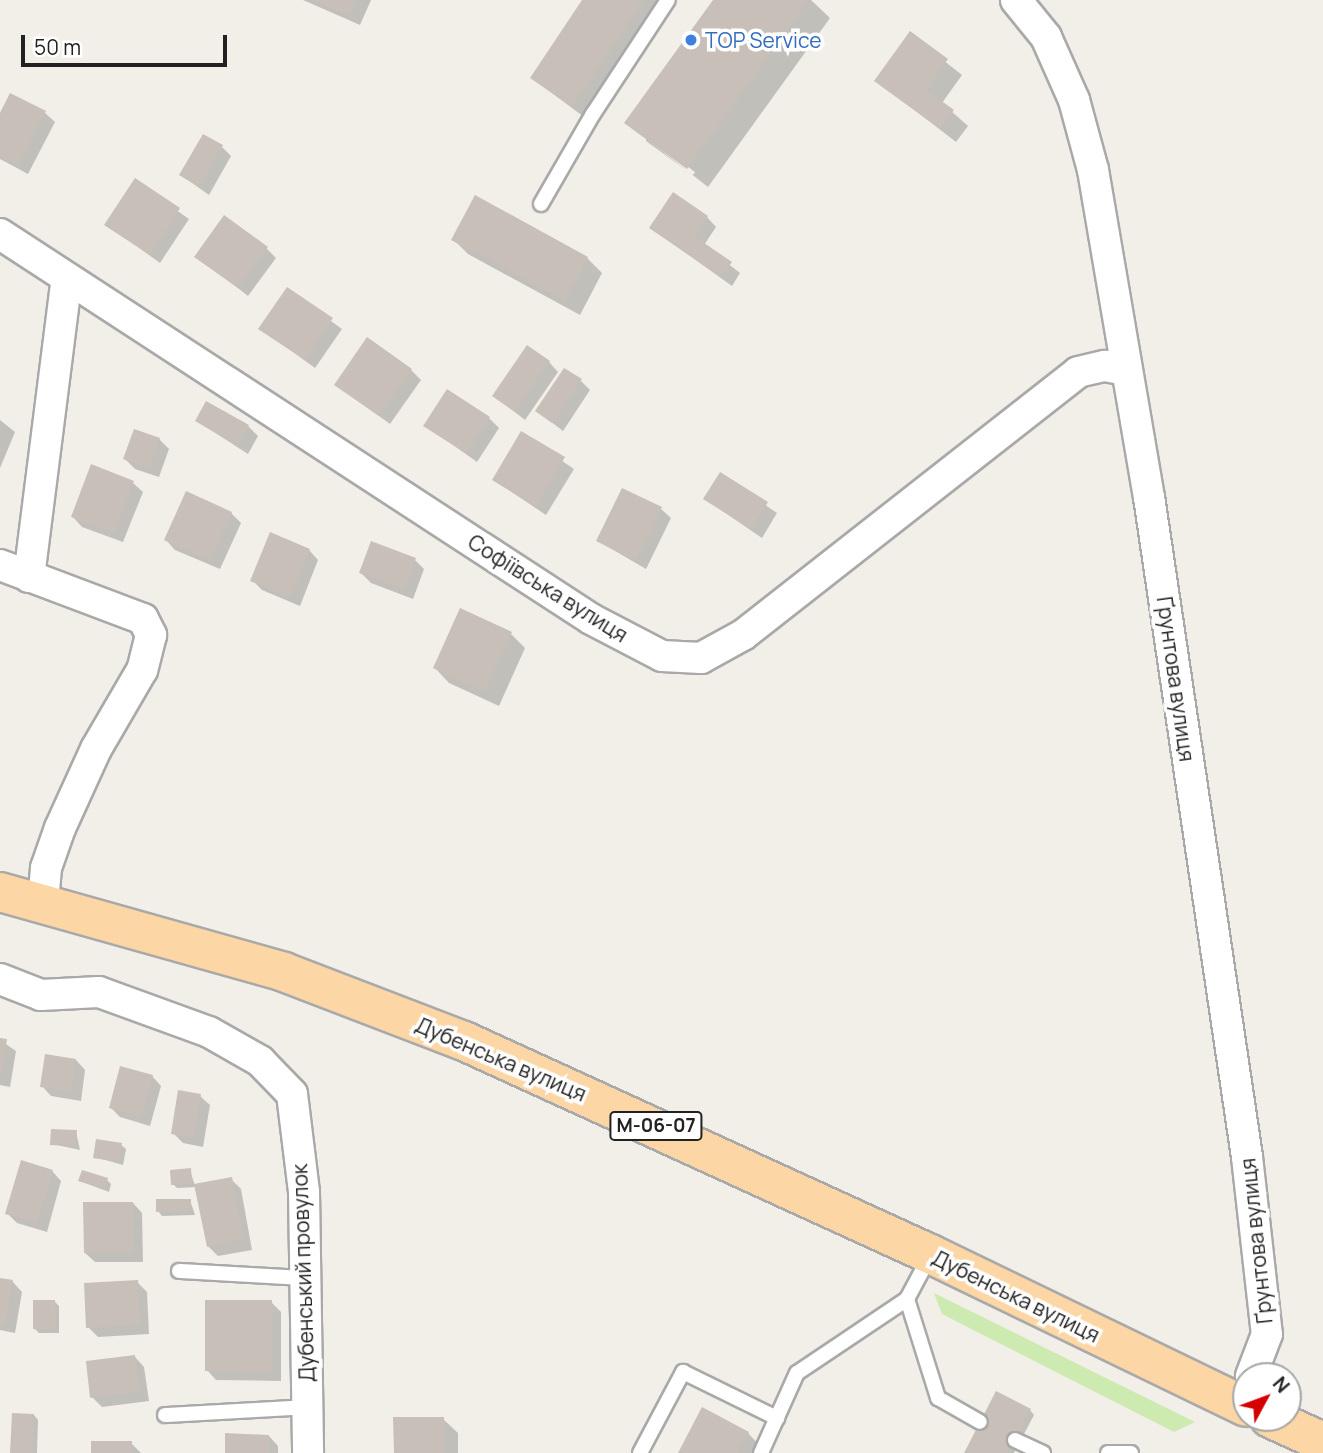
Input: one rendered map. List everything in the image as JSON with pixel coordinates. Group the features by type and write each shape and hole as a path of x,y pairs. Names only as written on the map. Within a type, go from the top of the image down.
{"main road":[{"name":"Дубенська вулиця","path":"0,892 284,972 464,1041 1232,1390"},
{"name":"Дубенська вулиця","path":"1302,1429 1323,1442"}],"street":[{"name":"Ґрунтова вулиця","path":"1016,0 1046,37 1074,100 1093,170 1149,497 1247,1157 1267,1334 1260,1362"},
{"name":"Софіївська вулиця","path":"0,234 591,620 662,656 701,658 743,635 1078,372 1105,366 1126,370"},
{"path":"29,577 67,278"},
{"path":"0,565 143,619 151,635 142,670 96,749 64,816 46,868 43,903"},
{"name":"Дубенський провулок","path":"0,979 41,995 99,992 209,1032 260,1060 292,1094 304,1192 308,1453"}],"lane":[{"path":"541,204 593,114 668,0"},
{"path":"761,1453 797,1373 907,1300 930,1254"},
{"path":"178,1271 305,1278"},
{"path":"907,1300 938,1398 980,1422"},
{"path":"640,1453 683,1372 777,1418"},
{"path":"165,1415 307,1407"},
{"path":"1015,1440 1042,1453"},
{"path":"1108,1453 1121,1450 1131,1453"}],"green space":[{"path":"934,1293 1195,1422 1174,1432 942,1314"}],"building":[{"path":"312,0 357,0 350,17"},
{"path":"582,0 644,0 572,107 530,78"},
{"path":"713,0 809,0 687,169 624,123"},
{"path":"910,31 948,59 926,90 954,110 940,129 874,81"},
{"path":"10,93 46,111 18,166 0,156 0,113"},
{"path":"203,134 223,145 199,187 179,175"},
{"path":"135,178 180,208 150,255 104,225"},
{"path":"673,192 708,216 694,236 732,262 721,277 649,228"},
{"path":"475,195 588,257 565,301 451,240"},
{"path":"224,215 268,247 238,288 194,257"},
{"path":"287,287 333,318 305,360 258,329"},
{"path":"367,337 412,369 379,416 334,385"},
{"path":"527,345 550,361 515,412 492,396"},
{"path":"564,368 582,379 552,423 535,411"},
{"path":"447,389 490,417 467,454 423,426"},
{"path":"206,401 249,425 238,446 195,421"},
{"path":"134,429 160,438 150,469 123,459"},
{"path":"521,431 565,457 536,507 492,480"},
{"path":"91,464 134,481 114,534 71,517"},
{"path":"720,472 768,502 751,529 703,499"},
{"path":"622,488 662,507 636,561 596,541"},
{"path":"186,491 232,512 210,561 164,540"},
{"path":"270,532 310,549 290,597 250,581"},
{"path":"371,541 416,558 404,590 359,573"},
{"path":"460,608 512,632 484,692 433,668"},
{"path":"0,1038 7,1039 2,1075 0,1075"},
{"path":"45,1054 76,1059 72,1092 40,1087"},
{"path":"120,1066 153,1075 141,1117 109,1108"},
{"path":"178,1090 201,1094 194,1138 171,1134"},
{"path":"51,1129 77,1130 76,1146 50,1145"},
{"path":"96,1139 122,1143 119,1162 93,1158"},
{"path":"21,1160 53,1170 37,1223 5,1214"},
{"path":"191,1168 192,1183 171,1185 170,1170"},
{"path":"82,1170 108,1178 105,1189 78,1181"},
{"path":"232,1177 244,1240 207,1247 194,1184"},
{"path":"156,1199 191,1199 191,1211 156,1212"},
{"path":"83,1202 133,1202 134,1253 84,1253"},
{"path":"0,1278 13,1280 5,1324 0,1323"},
{"path":"138,1280 140,1325 86,1328 84,1283"},
{"path":"33,1300 55,1300 56,1329 33,1329"},
{"path":"205,1300 272,1300 272,1372 205,1371"},
{"path":"135,1355 140,1392 90,1398 86,1361"},
{"path":"996,1391 1031,1409 1008,1453 964,1453"},
{"path":"702,1407 749,1432 737,1453 678,1453"},
{"path":"12,1413 34,1414 33,1453 10,1453"},
{"path":"393,1417 444,1417 444,1453 394,1453"},
{"path":"225,1433 269,1435 269,1453 225,1453"},
{"path":"91,1441 132,1441 132,1453 91,1453"}],"place":[{"name":"TOP Service","path":"691,40"}]}
